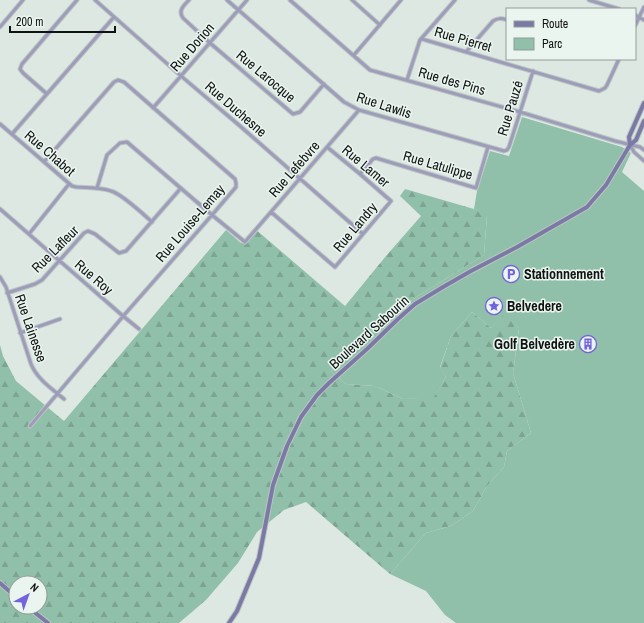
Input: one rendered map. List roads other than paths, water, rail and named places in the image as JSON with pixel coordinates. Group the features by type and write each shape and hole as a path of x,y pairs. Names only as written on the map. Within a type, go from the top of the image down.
{"street":[{"path":"0,27 23,0"},
{"path":"47,94 22,73 20,69 22,64 77,0"},
{"name":"Rue Duchesne","path":"95,0 363,234"},
{"path":"189,0 182,8 181,15 210,43"},
{"name":"Rue Lawlis","path":"227,0 344,102 359,110 488,147 504,151 507,150"},
{"name":"Rue Dorion","path":"153,108 247,0"},
{"name":"Rue des Pins","path":"290,0 370,70 640,147 644,150"},
{"path":"352,0 380,25"},
{"path":"354,56 401,0"},
{"path":"407,80 420,40 455,0"},
{"path":"589,0 616,8"},
{"path":"636,24 644,7"},
{"path":"636,16 644,20"},
{"path":"12,134 114,17"},
{"path":"466,52 493,21 501,18 506,20"},
{"name":"Rue Pierret","path":"422,39 599,91 608,85 619,60"},
{"name":"Rue Larocque","path":"210,43 293,114 300,112 324,84"},
{"name":"Rue Pauzé","path":"507,150 532,71"},
{"name":"Rue Louise-Lemay","path":"30,426 123,316 236,187 235,180 124,82 118,80 114,82 44,162"},
{"name":"Boulevard Sabourin","path":"630,145 629,137 644,104"},
{"name":"Rue Lefebvre","path":"212,215 245,242 359,110"},
{"name":"Boulevard Sabourin","path":"229,623 237,611 259,558 273,485 287,446 301,417 317,395 416,304 448,283 517,247 587,207 606,185 630,145 636,140 644,121"},
{"name":"Rue Chabot","path":"0,124 69,184 76,187 97,188 115,192 122,196 152,222"},
{"path":"97,188 107,155 120,143 127,142 212,215"},
{"path":"630,145 634,152 644,161"},
{"name":"Rue Lamer","path":"327,147 391,201"},
{"name":"Rue Latulippe","path":"360,174 372,160 376,158 476,188 488,147"},
{"path":"29,234 69,184"},
{"name":"Rue Lafleur","path":"7,293 39,282 43,279 84,233 88,231 95,234 119,253 126,251 180,188"},
{"name":"Rue Landry","path":"271,212 335,267 391,201"},
{"name":"Rue Roy","path":"0,209 139,329"},
{"name":"Rue Lainesse","path":"0,277 5,285 33,370 42,381 64,399"},
{"path":"20,333 60,319"},
{"path":"0,583 8,590"},
{"path":"38,615 48,623"}],"place":[{"name":"Stationnement","path":"511,274"},
{"name":"Belvedere","path":"494,306"},
{"name":"Golf Belvedère","path":"588,344"}]}
